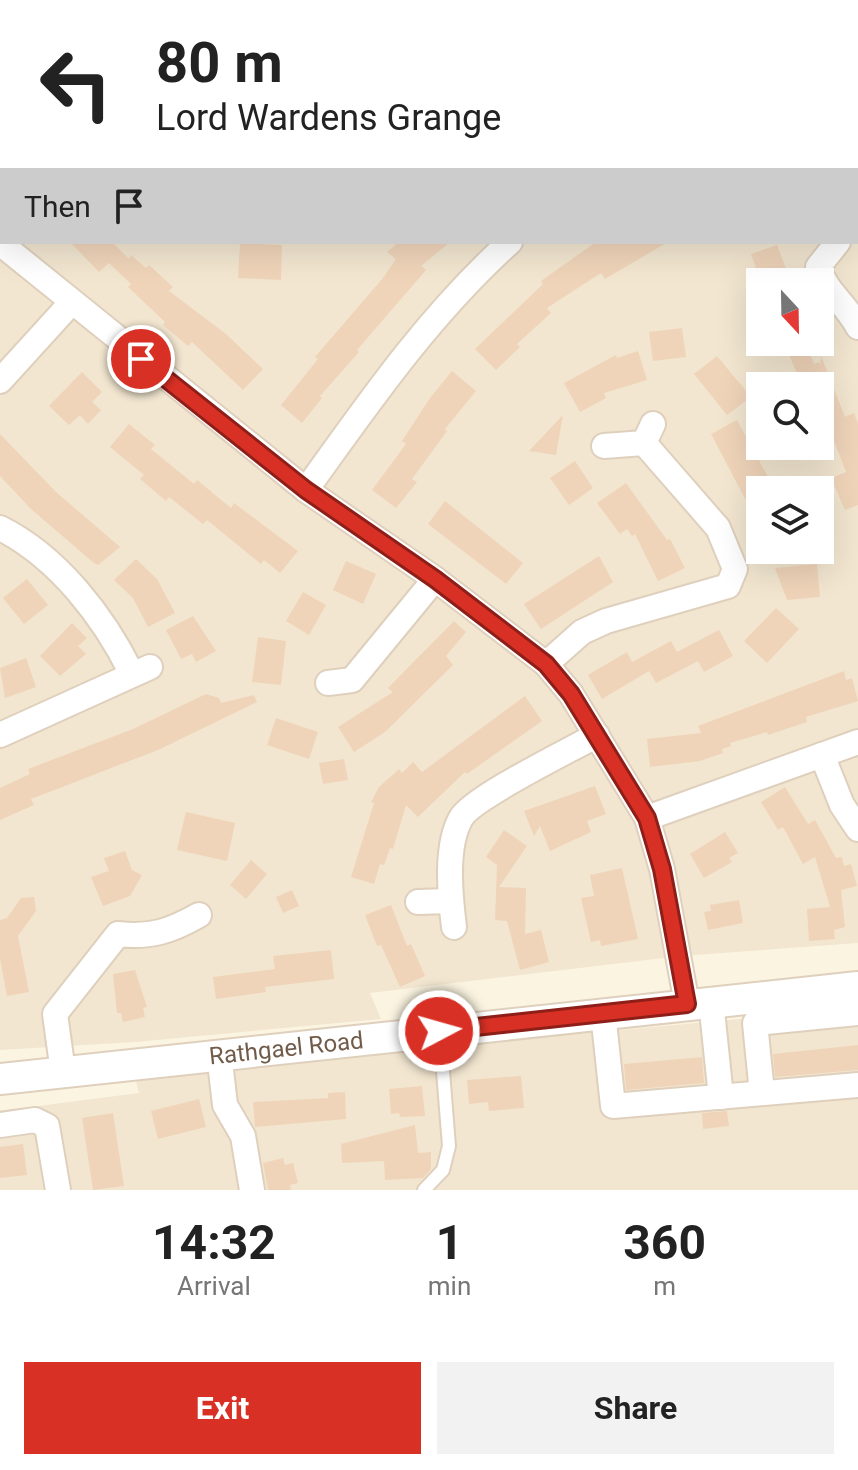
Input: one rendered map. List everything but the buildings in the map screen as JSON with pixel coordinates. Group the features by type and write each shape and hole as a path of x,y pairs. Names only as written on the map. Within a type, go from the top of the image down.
{"street":[{"path":"1,244 306,490 435,579 546,664 571,694 647,818 699,1003 721,1097"},
{"path":"306,490 390,374 465,283 508,244"},
{"path":"836,244 818,267 825,287 849,311 858,327"},
{"path":"0,381 71,303"},
{"path":"546,664 582,632 606,621 728,586 735,569 718,528 648,434 604,446"},
{"path":"0,528 71,583 141,670 0,735"},
{"path":"328,683 352,680 435,579"},
{"path":"454,927 450,901 455,834 463,815 515,779 597,735"},
{"path":"647,818 858,742"},
{"path":"822,755 842,805 858,829"},
{"path":"418,902 450,901"},
{"path":"63,1072 55,1014 118,934 141,937 171,932 199,915"},
{"name":"Rathgael Road","path":"0,1079 219,1053 858,987"},
{"path":"603,1013 613,1106 858,1085"},
{"path":"762,1093 755,1023 858,1013"},
{"path":"219,1053 225,1105 243,1136 252,1190"},
{"path":"0,1125 35,1120 47,1126 58,1190"}],"lane":[{"path":"424,1190 443,1170 449,1146 439,1031"}],"shaded area":[{"path":"0,244 858,244 858,943 681,956 370,993 381,1019 135,1042 0,1050"},
{"path":"858,1008 858,1190 0,1190 0,1111 139,1093 136,1081 417,1049"}],"route":[{"path":"141,359 306,490 435,579 546,664 571,694 647,818 662,869 687,1004 439,1031"}]}
